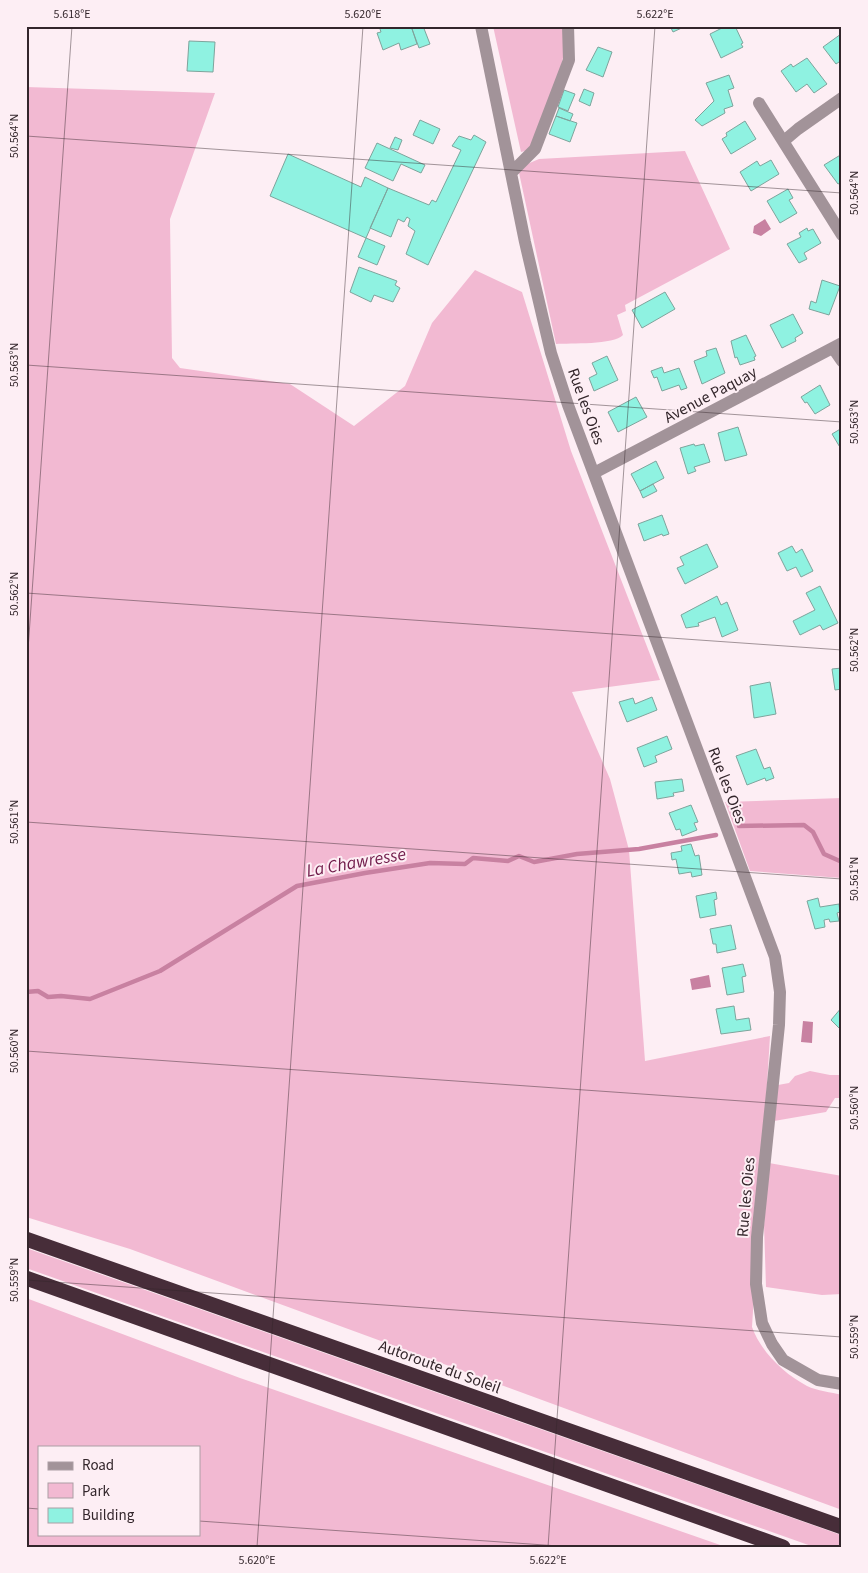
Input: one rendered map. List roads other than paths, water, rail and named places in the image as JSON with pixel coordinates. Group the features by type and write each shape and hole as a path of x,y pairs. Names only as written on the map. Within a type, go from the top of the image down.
{"highway":[{"name":"Autoroute du Soleil","path":"26,1239 842,1528"},
{"path":"26,1278 783,1547"}],"street":[{"name":"Rue les Oies","path":"481,26 551,351 594,473 775,957 780,992 779,1025 757,1237 756,1284 762,1323 772,1344 783,1360 818,1380 842,1384"},
{"path":"512,172 535,149 569,60 568,26"},
{"path":"784,140 798,128 842,98"},
{"path":"760,103 842,235"},
{"path":"837,346 842,361"},
{"name":"Avenue Paquay","path":"594,473 837,346"}],"waterway":[{"path":"739,826 804,825 813,832 824,854 842,862"},
{"name":"La Chawresse","path":"26,992 38,991 48,997 61,996 90,999 160,971 297,886 430,863 465,864 473,858 508,861 519,856 534,862 577,854 639,849 716,835"}]}
